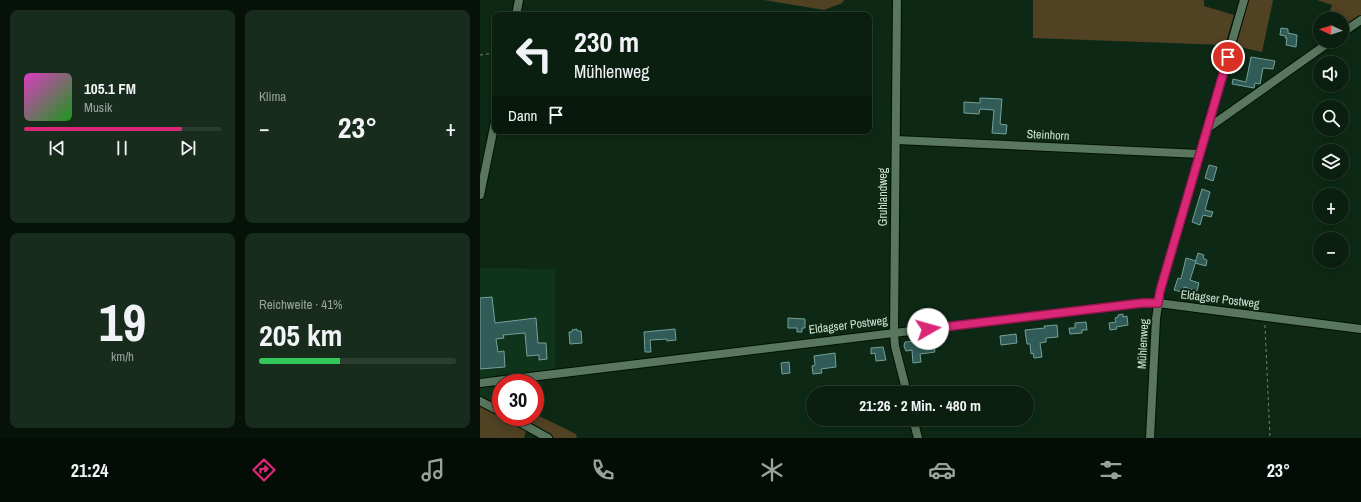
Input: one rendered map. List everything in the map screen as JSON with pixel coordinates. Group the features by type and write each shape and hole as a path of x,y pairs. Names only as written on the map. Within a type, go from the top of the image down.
{"street":[{"path":"517,12 519,0"},
{"name":"Gruhlandweg","path":"897,0 894,332 895,346 905,386"},
{"name":"Mühlenweg","path":"1150,438 1156,319 1160,291 1244,0"},
{"path":"1349,28 1361,20"},
{"path":"1208,128 1321,48"},
{"path":"480,195 493,134"},
{"name":"Steinhorn","path":"896,140 1200,154"},
{"name":"Eldagser Postweg","path":"480,383 1142,303 1158,303 1361,329"},
{"path":"480,400 492,407"},
{"path":"526,426 548,438"},
{"path":"915,426 918,438"}],"path":[{"path":"480,55 492,53"},
{"path":"1264,316 1270,438"}],"shaded area":[{"path":"764,0 844,0 842,3 824,10"},
{"path":"1033,0 1204,0 1204,6 1234,15 1225,45 1033,38"},
{"path":"1248,0 1273,0 1262,52 1235,46"},
{"path":"1317,0 1361,0 1361,17 1349,25 1349,12 1330,12 1332,5"},
{"path":"480,268 555,269 555,370 547,371 544,377 544,374 492,374 492,404 480,397"},
{"path":"480,405 492,412 492,426 517,426 526,431 524,438 480,438"},
{"path":"544,418 576,434 577,438 554,438 531,426 544,426"}],"building":[{"path":"1281,28 1288,29 1288,33 1297,35 1296,47 1286,45 1286,36 1280,35"},
{"path":"1251,57 1275,61 1273,69 1263,68 1260,84 1255,83 1254,88 1232,84 1233,79 1246,82"},
{"path":"980,98 1002,99 1000,124 1007,125 1006,134 992,133 994,110 980,109 979,114 964,113 964,102 980,103"},
{"path":"1209,165 1217,167 1213,181 1205,178"},
{"path":"1202,189 1210,192 1205,210 1213,212 1211,217 1203,215 1200,225 1192,222"},
{"path":"1198,253 1204,255 1203,258 1207,260 1206,266 1195,263"},
{"path":"1186,258 1196,261 1190,280 1199,283 1197,291 1184,287 1182,292 1174,290 1178,278 1181,279"},
{"path":"492,297 495,323 536,318 538,343 546,343 547,359 539,360 539,355 527,356 525,333 503,335 504,338 496,339 498,352 504,351 505,367 480,369 480,298"},
{"path":"1123,314 1123,317 1127,316 1128,325 1116,327 1117,329 1110,330 1109,323 1116,322 1115,318 1118,317 1118,315"},
{"path":"788,318 805,319 805,328 802,328 802,332 797,332 797,328 788,328"},
{"path":"1086,322 1087,330 1082,330 1082,333 1070,334 1069,328 1075,328 1075,323"},
{"path":"1057,325 1058,337 1046,338 1046,342 1040,343 1042,357 1034,358 1033,353 1031,354 1030,344 1027,344 1025,330"},
{"path":"577,329 577,331 581,331 582,343 570,344 569,332"},
{"path":"675,329 676,340 650,340 651,352 645,352 644,332"},
{"path":"1016,334 1017,343 1001,345 1000,336"},
{"path":"918,341 919,348 934,346 935,352 920,354 921,362 913,363 912,350 906,351 904,346 905,342"},
{"path":"883,347 886,360 876,361 875,353 871,354 871,348"},
{"path":"835,353 836,367 821,369 822,373 813,374 812,366 815,365 814,356"},
{"path":"789,362 790,373 782,374 781,363"}],"route":[{"path":"928,329 1142,303 1158,303 1160,291 1228,57"}]}
